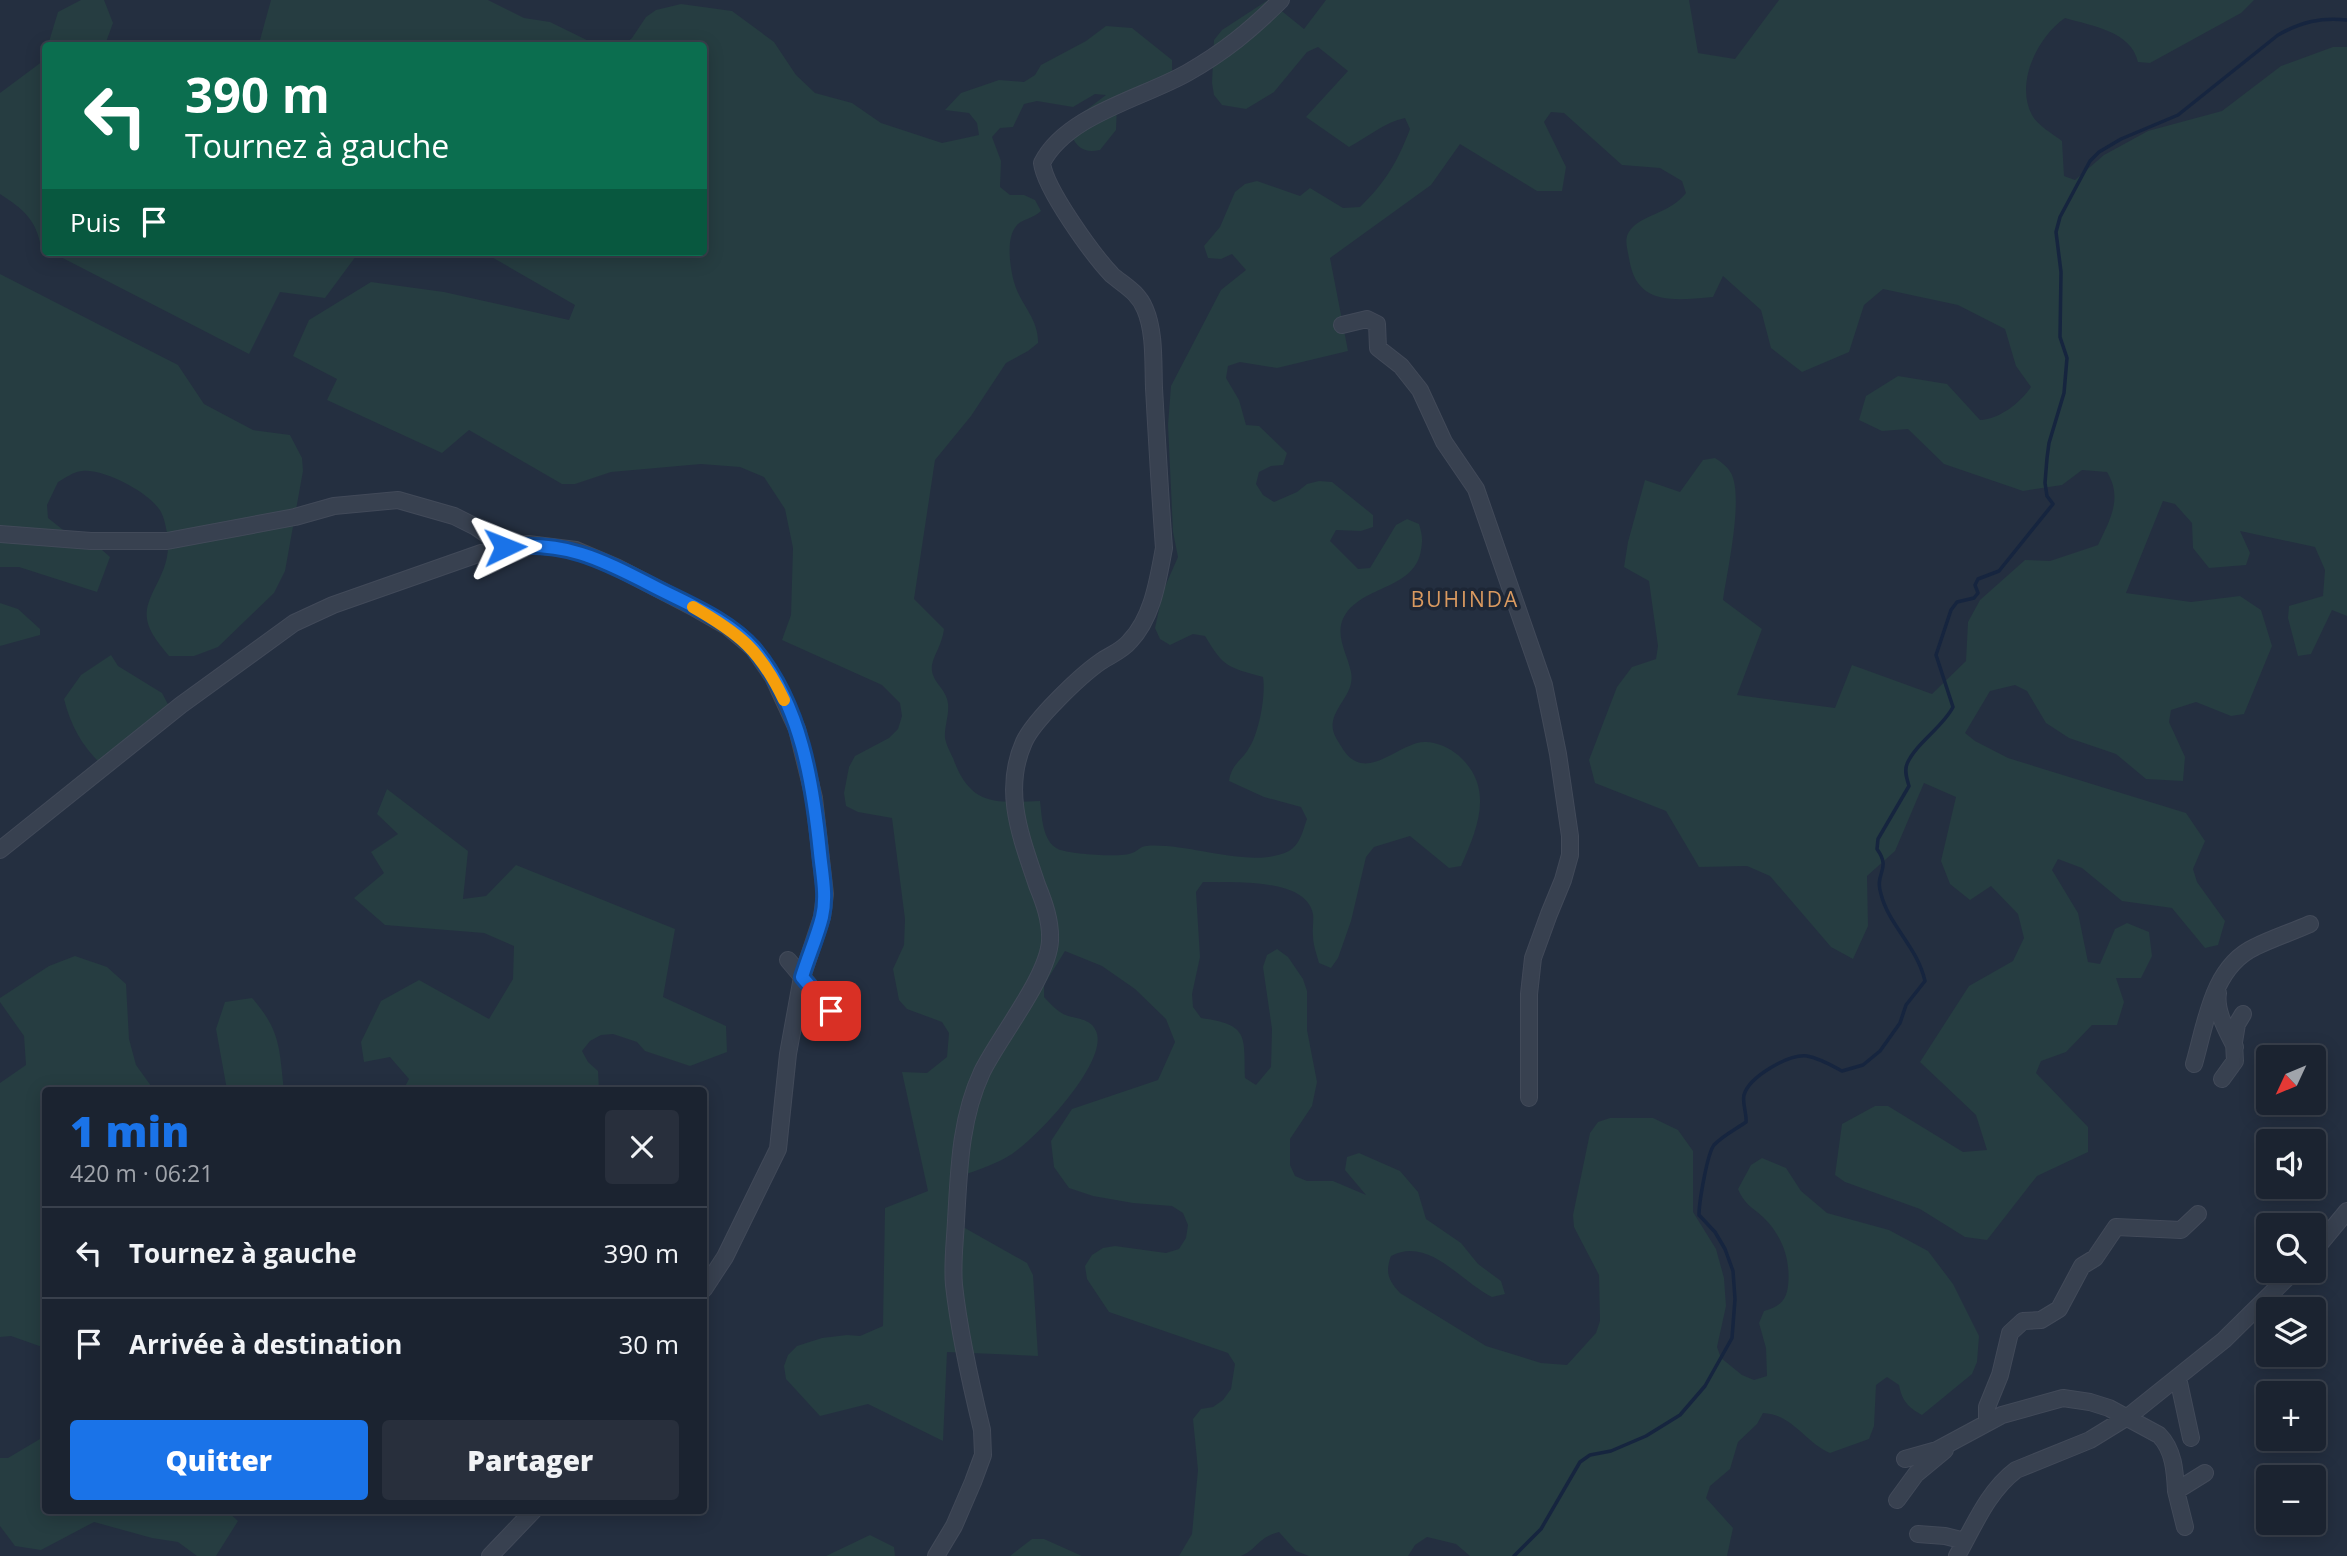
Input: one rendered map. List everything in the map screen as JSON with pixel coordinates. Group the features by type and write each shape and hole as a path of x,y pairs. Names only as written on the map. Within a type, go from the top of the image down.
{"street":[{"path":"936,1556 954,1526 983,1455 982,1430 954,1284 957,1177 965,1118 982,1072 1043,967 1050,942 1047,912 1022,842 1014,808 1014,773 1024,740 1035,724 1083,677 1134,637 1146,618 1164,548 1147,312 1135,293 1111,274 1056,198 1043,175 1042,163 1055,144 1092,117 1205,62 1235,43 1281,0"},
{"path":"1342,325 1367,319 1377,324 1378,348 1401,366 1420,390 1444,442 1475,489 1544,685 1564,795 1570,855 1533,958 1529,994 1529,1098"},
{"path":"0,534 91,541 167,541 295,517 334,506 398,500 454,516 505,547"},
{"path":"0,850 209,684 294,623 333,606 505,547 528,544 566,549 616,567 728,627 752,648 773,677 797,729 814,798 825,894 822,916 802,977 788,1054 778,1150 724,1257 707,1284"},
{"path":"2194,1064 2220,980 2236,960 2253,948 2310,924"},
{"path":"788,960 831,1011"},
{"path":"2220,980 2217,1000 2222,1021 2235,1047"},
{"path":"2222,1079 2235,1061 2237,1024 2243,1014"},
{"path":"2326,1236 2347,1211"},
{"path":"1987,1423 1987,1407 2000,1375 2010,1333 2024,1321 2041,1320 2059,1309 2082,1266 2095,1258 2116,1227 2181,1230 2198,1214"},
{"path":"1917,1534 1945,1536 1961,1549 1988,1501 2005,1479 2016,1470 2105,1433 2224,1340 2282,1283"},
{"path":"2178,1378 2191,1438"},
{"path":"1905,1459 1937,1450 2002,1415 2063,1398 2090,1402 2129,1416 2166,1441 2174,1465 2176,1491 2185,1527"},
{"path":"1897,1500 1916,1474 1955,1441"},
{"path":"2176,1491 2206,1473"},
{"path":"490,1556 530,1514"}],"green space":[{"path":"81,0 104,0 113,23 106,42 49,42 58,12"},
{"path":"271,0 488,0 524,18 550,22 591,42 260,42"},
{"path":"1268,0 1304,29 1326,0 1689,0 1698,53 1735,59 1779,0 2254,0 2241,13 2150,63 2138,62 2127,43 2109,31 2065,18 2055,26 2032,62 2026,89 2027,103 2038,122 2062,141 2064,176 2075,180 2104,155 2148,131 2222,111 2281,66 2333,47 2347,47 2347,616 2332,610 2311,654 2298,656 2288,618 2289,606 2323,596 2325,570 2315,547 2240,531 2250,553 2246,565 2209,568 2193,548 2192,523 2175,504 2163,501 2126,593 2191,602 2240,596 2261,610 2272,646 2244,714 2231,716 2196,702 2171,710 2169,722 2185,757 2183,781 2146,779 2116,754 2069,738 2046,723 2027,691 2015,685 1990,691 1965,733 2008,758 2186,813 2205,841 2193,869 2197,882 2225,921 2218,945 2205,948 2172,908 2122,901 2082,868 2058,859 2052,870 2078,913 2088,962 2100,964 2115,929 2127,923 2149,932 2152,956 2141,978 2116,978 2124,1002 2117,1025 2092,1025 2066,1052 2041,1061 2036,1073 2088,1127 2088,1152 2037,1176 1987,1240 1965,1237 1920,1209 1845,1182 1835,1175 1842,1124 1875,1106 1888,1106 1963,1152 1987,1150 1976,1115 1920,1062 1969,986 2013,961 2024,938 2018,914 1991,886 1970,900 1950,884 1941,861 1956,797 1924,783 1895,851 1867,876 1868,926 1853,959 1831,947 1770,876 1747,866 1699,867 1666,811 1595,783 1589,760 1617,687 1632,667 1656,659 1658,646 1649,581 1624,567 1645,480 1680,492 1703,460 1715,458 1731,473 1735,484 1735,516 1723,600 1762,629 1737,695 1835,708 1852,665 1932,694 1966,661 1968,622 1980,600 2025,560 2050,561 2098,545 2113,509 2114,491 2107,472 2082,470 2062,485 2023,491 1944,464 1908,429 1882,431 1859,420 1866,396 1898,376 1947,384 1980,420 1995,417 2009,409 2031,387 2016,366 2005,329 1958,305 1883,289 1864,305 1849,352 1802,372 1771,348 1761,310 1723,276 1713,297 1659,297 1640,285 1633,274 1627,235 1637,223 1680,200 1686,193 1682,181 1660,168 1622,165 1564,113 1551,112 1544,122 1566,167 1562,191 1537,191 1460,144 1431,185 1330,258 1348,351 1277,368 1240,362 1228,366 1226,378 1239,400 1246,425 1259,426 1287,453 1283,465 1271,466 1259,472 1256,484 1263,495 1274,502 1297,492 1307,484 1332,482 1373,515 1373,527 1361,531 1336,530 1330,541 1358,569 1370,568 1396,525 1407,519 1419,524 1421,550 1410,572 1356,603 1343,620 1342,642 1352,679 1333,721 1337,740 1350,758 1360,763 1381,760 1414,744 1428,742 1442,746 1458,755 1469,767 1480,794 1477,823 1461,866 1449,868 1410,836 1374,847 1366,857 1351,921 1338,958 1331,968 1319,963 1313,939 1313,914 1307,902 1297,894 1266,884 1231,882 1203,882 1196,892 1200,957 1192,994 1193,1007 1201,1018 1228,1024 1241,1034 1245,1078 1256,1085 1271,1067 1272,1029 1263,967 1267,955 1277,949 1288,957 1303,979 1307,991 1307,1030 1317,1082 1312,1106 1290,1139 1290,1165 1295,1176 1307,1181 1333,1181 1366,1195 1345,1170 1347,1157 1359,1153 1400,1171 1418,1192 1426,1219 1461,1243 1478,1264 1501,1281 1505,1294 1492,1297 1431,1256 1405,1251 1391,1256 1388,1267 1390,1280 1400,1293 1486,1346 1541,1363 1567,1365 1596,1333 1600,1321 1599,1275 1574,1227 1573,1215 1590,1133 1598,1122 1610,1118 1653,1118 1678,1130 1693,1151 1693,1212 1716,1249 1724,1278 1726,1306 1717,1347 1721,1358 1742,1375 1754,1380 1767,1376 1766,1348 1759,1323 1764,1311 1783,1300 1789,1276 1780,1240 1770,1224 1746,1202 1738,1189 1751,1165 1762,1158 1786,1168 1801,1191 1827,1213 1889,1230 1928,1251 1953,1284 1979,1336 1977,1362 1972,1374 1922,1415 1906,1403 1899,1385 1887,1377 1876,1385 1874,1426 1869,1439 1830,1453 1782,1418 1763,1413 1757,1424 1738,1442 1730,1469 1710,1486 1706,1498 1733,1528 1727,1556 1470,1556 1456,1544 1427,1537 1415,1545 1408,1556 1309,1556 1296,1551 1279,1532 1266,1537 1241,1556 1179,1556 1192,1534 1198,1470 1193,1419 1201,1409 1213,1407 1223,1400 1231,1389 1235,1364 1228,1353 1109,1312 1087,1279 1085,1266 1092,1255 1103,1248 1115,1246 1166,1253 1179,1249 1186,1238 1188,1225 1183,1213 1172,1206 1133,1203 1093,1196 1069,1188 1054,1167 1051,1141 1072,1109 1158,1080 1175,1042 1166,1019 1135,989 1102,966 1065,951 1044,985 1044,997 1060,1012 1093,1026 1097,1044 1092,1061 1066,1100 1019,1149 995,1163 957,1178 956,1223 1027,1263 1033,1275 1038,1356 947,1352 943,1441 868,1404 820,1416 786,1379 784,1366 788,1355 797,1346 822,1338 860,1336 883,1326 885,1208 928,1191 902,1072 927,1073 947,1057 949,1033 942,1022 907,1009 899,1000 893,969 904,945 905,919 892,818 858,812 846,806 844,793 849,767 855,756 889,738 898,729 902,716 900,703 882,685 782,640 791,615 793,548 785,509 764,477 740,467 701,464 611,472 575,484 562,484 469,430 442,453 327,400 337,379 293,356 309,320 371,282 444,292 569,320 575,305 490,256 707,256 707,42 627,42 646,17 656,10 681,4 732,11 774,42 796,75 815,93 852,103 881,123 942,143 979,135 977,123 969,113 945,110 961,93 999,80 1024,82 1035,75 1041,65 1086,41 1106,26 1132,28 1172,60 1172,73 1117,105 1116,130 1100,150 1082,149 1071,135 1077,117 1106,95 1095,94 1073,107 1037,101 1024,104 1013,127 1000,128 992,137 1001,161 1000,187 1010,195 1024,195 1035,200 1041,211 1018,224 1010,244 1014,282 1036,326 1038,343 1006,363 971,416 935,460 914,599 944,629 932,670 947,699 945,738 960,774 967,785 986,798 1010,802 1040,801 1046,834 1058,849 1083,854 1118,855 1132,853 1146,846 1163,846 1257,858 1289,851 1298,841 1307,819 1301,807 1264,797 1229,781 1232,770 1249,748 1259,724 1263,703 1263,677 1228,665 1205,636 1193,634 1170,645 1160,639 1155,628 1163,591 1178,557 1173,532 1168,425 1171,386 1221,290 1246,270 1232,254 1221,259 1208,258 1204,246 1220,227 1235,192 1245,184 1257,181 1300,196 1310,188 1343,208 1360,207 1390,171 1410,129 1405,118 1398,120 1349,147 1306,117 1348,71 1318,47 1307,52 1274,92 1246,109 1222,105 1214,95 1212,83 1214,40 1222,30"},
{"path":"42,62 42,248 32,222 0,194 0,93"},
{"path":"59,256 356,256 325,298 280,292 249,354"},
{"path":"0,274 178,365 204,404 253,430 290,435 302,458 303,471 285,571 274,593 218,647 194,656 169,656 153,635 148,623 147,609 162,573 168,544 161,512 137,490 102,473 82,471 58,482 47,505 48,518 67,533 92,541 110,557 97,592 19,567 0,567"},
{"path":"0,603 18,609 40,629 40,635 0,646"},
{"path":"111,655 118,666 162,693 172,712 105,768 90,753 79,736 64,699 81,675"},
{"path":"387,789 468,851 463,899 486,896 516,865 675,929 663,997 726,1026 727,1052 690,1066 645,1051 637,1042 613,1034 601,1035 590,1041 582,1051 588,1062 598,1071 599,1087 405,1087 409,1079 390,1057 364,1062 361,1042 381,1001 419,980 489,1019 513,979 514,946 484,933 385,925 354,898 384,873 371,852 398,834 377,814"},
{"path":"75,956 107,967 126,984 129,1039 136,1065 152,1087 42,1087 42,1347 11,1336 0,1337 0,1083 26,1065 24,1036 0,1002 0,998 49,966"},
{"path":"252,998 269,1020 277,1041 284,1087 226,1087 216,1029 225,1002"},
{"path":"42,1438 42,1514 230,1514 238,1521 216,1556 197,1556 178,1542 152,1538 94,1522 41,1550 15,1546 0,1526 0,1458 8,1458"},
{"path":"870,1535 894,1547 895,1556 826,1556"},
{"path":"1032,1539 1044,1539 1082,1556 1010,1556"}],"waterway":[{"path":"1514,1556 1541,1529 1580,1462 1590,1455 1611,1451 1646,1436 1680,1415 1705,1386 1732,1338 1735,1299 1733,1271 1725,1249 1715,1232 1699,1215 1699,1209 1711,1150 1725,1136 1746,1122 1744,1095 1747,1088 1770,1068 1799,1056 1816,1058 1842,1071 1863,1065 1880,1051 1900,1023 1906,1005 1925,981 1916,957 1890,916 1881,894 1879,887 1883,862 1877,849 1878,839 1909,786 1907,764 1922,742 1943,722 1953,707 1936,655 1951,610 1957,602 1974,598 1978,593 1975,585 1978,579 1999,571 2053,504 2047,496 2045,483 2047,458 2064,393 2067,358 2060,337 2061,272 2056,232 2060,217 2090,161 2099,152 2121,139 2178,115 2278,35 2311,22 2347,20"}],"slow traffic":[{"path":"693,607 728,627 752,648 773,677 784,700"}],"district":[{"name":"BUHINDA","path":"1465,599"}],"route":[{"path":"505,547 528,544 576,550 616,567 728,627 752,648 773,677 797,729 814,798 825,894 822,916 802,977 831,1011"}]}
